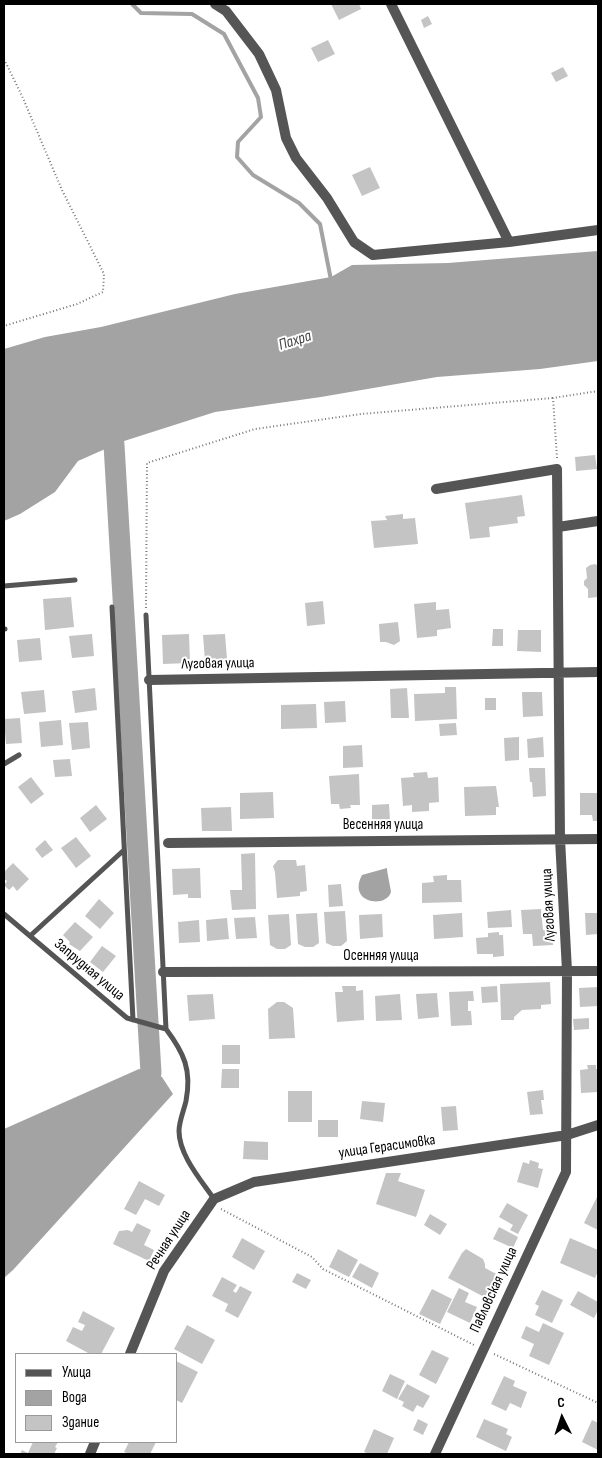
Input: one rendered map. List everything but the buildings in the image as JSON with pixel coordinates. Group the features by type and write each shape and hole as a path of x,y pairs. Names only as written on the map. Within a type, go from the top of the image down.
{"street":[{"path":"215,4 226,11 259,54 276,90 286,138 296,158 327,198 354,242 373,256 509,242 598,230"},
{"path":"391,4 509,242"},
{"path":"436,488 557,469"},
{"name":"Луговая улица","path":"557,469 560,839 567,971 567,1135"},
{"path":"558,527 598,521"},
{"name":"Луговая улица","path":"149,680 598,672"},
{"name":"Весенняя улица","path":"168,843 598,839"},
{"name":"Осенняя улица","path":"163,972 598,970"},
{"name":"улица Герасимовка","path":"213,1202 254,1182 567,1135 598,1125"},
{"name":"Павловская улица","path":"435,1454 566,1172 567,1135"},
{"name":"Речная улица","path":"130,1353 164,1271 213,1202"}],"lane":[{"path":"4,586 75,580"},
{"path":"112,607 133,1020"},
{"path":"146,615 166,1029 178,1044 185,1058 188,1089 179,1132 186,1159 213,1202"},
{"path":"4,764 19,755"},
{"path":"30,936 124,850"},
{"name":"Запрудная улица","path":"4,914 127,1018 166,1029"}],"path":[{"path":"4,59 62,190 104,274 105,284 103,292 77,304 4,326"},
{"path":"146,615 147,463 255,429 362,414 553,398 598,391"},
{"path":"553,398 557,469"},
{"path":"213,1202 312,1257 323,1269 598,1403"}],"water":[{"name":"Пахра","path":"598,251 598,361 540,369 437,377 321,397 215,412 121,442 78,461 55,492 20,514 4,521 4,349 45,337 101,327 235,294 331,277 352,265 448,263"},
{"path":"387,868 391,892 388,897 376,901 363,897 359,884 362,875"},
{"path":"139,1069 162,1077 173,1094 4,1278 4,1129"}],"waterway":[{"path":"132,4 141,13 192,14 224,34 258,98 261,117 238,142 237,157 253,175 299,203 320,224 331,280"},
{"path":"111,417 151,1073"}]}
